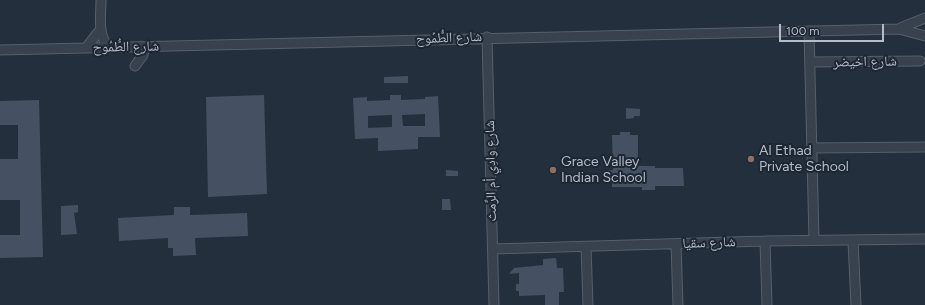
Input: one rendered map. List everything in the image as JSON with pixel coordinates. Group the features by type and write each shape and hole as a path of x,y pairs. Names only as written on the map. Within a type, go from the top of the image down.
{"street":[{"path":"101,0 100,30 103,39 109,48"},
{"name":"شارع الطُّمُوح","path":"899,29 925,18"},
{"path":"925,21 925,32"},
{"name":"شارع الطُّمُوح","path":"0,50 488,37 899,29 925,36"},
{"path":"86,48 100,30"},
{"path":"809,31 814,240"},
{"name":"شارع وادِي أم الرِّمث","path":"488,37 494,305"},
{"path":"136,66 143,55 145,46"},
{"name":"شارع اخيضر","path":"810,62 920,61"},
{"path":"812,148 925,147"},
{"name":"شارع سقيا","path":"493,249 765,241 925,239"},
{"path":"765,241 767,305"},
{"path":"853,241 856,305"},
{"path":"676,244 678,305"},
{"path":"586,247 588,305"}],"building":[{"path":"408,76 408,83 384,83 384,77"},
{"path":"264,95 267,194 208,197 206,97"},
{"path":"390,95 401,95 401,100 425,99 425,97 438,96 440,137 418,137 418,149 378,151 378,138 355,139 353,98 367,97 367,101 390,100","holes":["425,114 425,126 403,126 402,115","392,115 392,127 368,128 368,116"]},
{"path":"39,100 43,257 0,258 0,235 20,235 20,200 0,200 0,159 18,159 18,125 0,125 0,101"},
{"path":"626,108 640,109 640,116 634,116 634,118 626,119"},
{"path":"620,132 630,132 630,135 638,135 638,166 655,166 655,168 683,168 684,186 655,186 655,190 642,190 642,187 612,187 612,180 609,180 609,170 613,170 612,135 620,135"},
{"path":"446,170 458,171 458,176 446,176"},
{"path":"442,199 450,199 451,210 442,210"},
{"path":"78,205 78,212 74,213 77,234 61,235 61,206"},
{"path":"174,207 190,207 190,215 247,213 248,236 195,238 196,255 173,256 173,248 168,248 168,238 119,241 118,218 174,215"},
{"path":"556,258 557,268 563,268 564,292 559,292 559,305 545,305 545,295 519,296 519,291 516,291 516,284 519,284 519,273 509,274 514,268 543,265 543,259"}],"place":[{"name":"Al Ethad Private School","path":"751,159"},
{"name":"Grace Valley Indian School","path":"553,170"}]}
